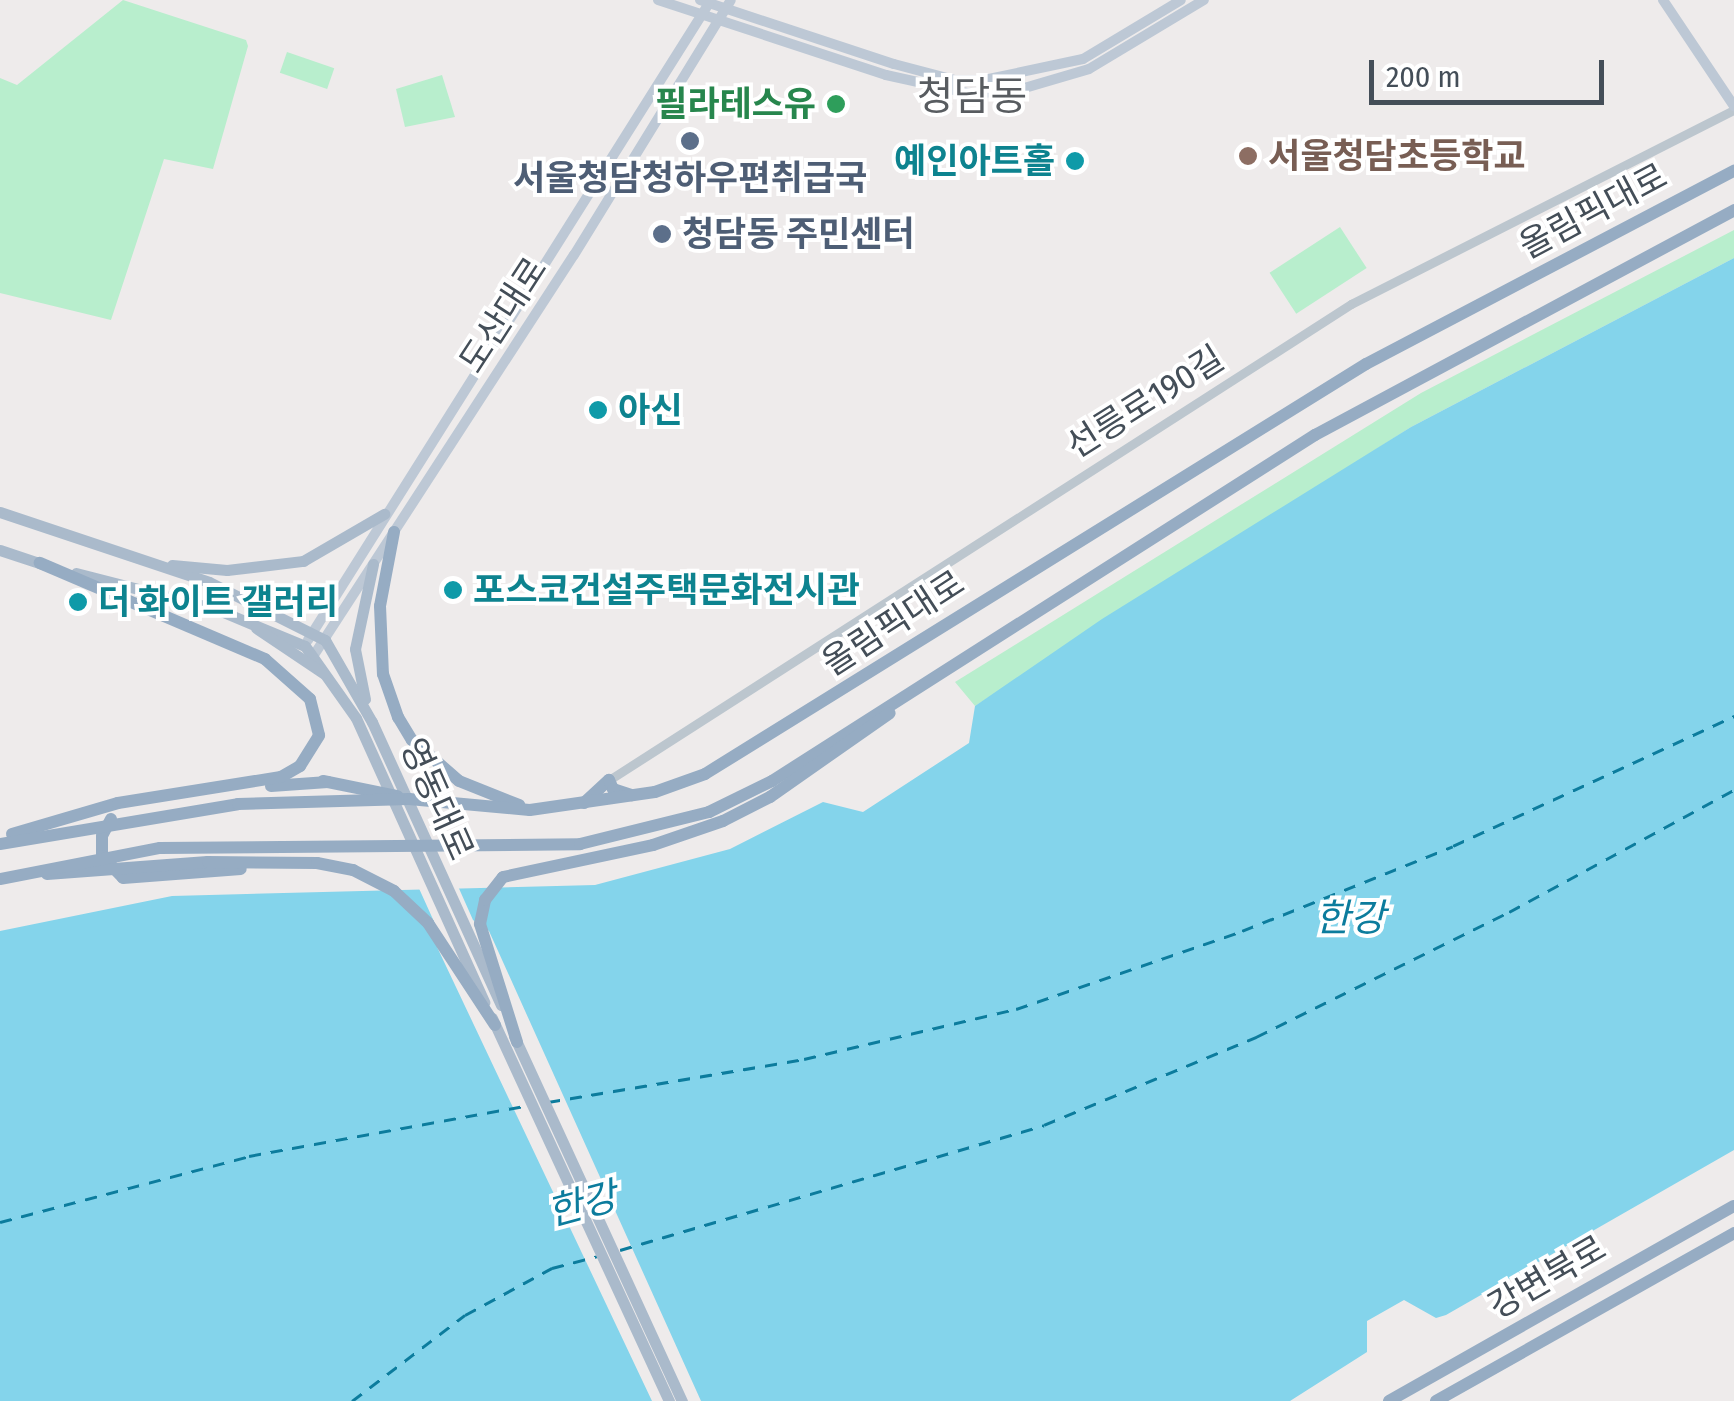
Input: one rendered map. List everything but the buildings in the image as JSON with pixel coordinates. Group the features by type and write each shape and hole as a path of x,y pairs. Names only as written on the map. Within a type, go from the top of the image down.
{"highway":[{"name":"올림픽대로","path":"0,841 238,804 408,799 530,810 583,804 635,796 747,754 1132,504 1366,364 1734,171"},
{"name":"올림픽대로","path":"6,878 160,848 515,847 634,834 755,791 1315,436 1734,210"},
{"path":"394,532 380,606 383,674 398,717 412,740 459,781 530,810"},
{"path":"40,563 252,653 299,688 315,712 319,735 300,766 267,780"},
{"path":"517,1042 481,934 485,900 513,872 679,838 747,810 874,726 922,685"},
{"path":"0,841 118,802 267,780 328,782 408,799"},
{"path":"583,804 609,780 613,789 635,796"},
{"path":"303,862 140,881 118,876 105,862 104,830 124,810 226,792 328,782"},
{"path":"6,878 176,863 303,862 353,870 402,898 435,932 495,1025"},
{"name":"강변북로","path":"1389,1401 1734,1206"},
{"name":"강변북로","path":"1436,1401 1734,1232"}],"main road":[{"path":"658,0 706,4 924,72 984,80 1083,59 1182,0"},
{"path":"724,10 913,82 966,93 1011,92 1089,69 1204,0"},
{"path":"1663,0 1734,108"},
{"name":"도산대로","path":"309,650 313,632 384,514 706,4"},
{"name":"도산대로","path":"309,650 324,640 724,10"},
{"name":"영동대로","path":"0,512 234,592 324,640 372,722 389,775 495,1025 631,1304"},
{"path":"154,563 227,570 291,563 329,551 384,514"},
{"name":"영동대로","path":"0,550 240,617 309,650 335,682 389,775 517,1042 631,1304"},
{"path":"372,722 356,648 373,564"},
{"path":"240,617 335,682"},
{"path":"631,1304 669,1401"},
{"path":"631,1304 682,1401"}],"street":[{"name":"선릉로190길","path":"609,780 1351,304 1734,108"}],"green space":[{"path":"123,0 246,40 248,46 213,169 164,159 111,320 0,293 0,78 17,85"},
{"path":"287,52 334,68 327,89 280,73"},
{"path":"442,75 455,117 405,127 396,89"},
{"path":"1340,227 1367,268 1296,314 1270,273"},
{"path":"1734,230 1734,258 1411,427 975,706 955,682 1421,393"}],"water":[{"name":"한강","path":"1734,258 1734,1150 1446,1315 1436,1318 1404,1300 1367,1321 1367,1352 1290,1401 0,1401 0,931 172,896 595,885 730,849 823,802 863,812 969,743 975,706 1102,619 1411,427"}],"pier":[{"path":"417,884 457,884 473,920 489,931 701,1401 652,1401 437,947 436,926"}],"ferry route":[{"path":"548,1102 804,1059 1016,1009 1242,931 1453,846 1734,716"},
{"path":"620,1250 1044,1125 1256,1037 1509,912 1734,790"},
{"path":"0,1222 249,1156 525,1106"},
{"path":"352,1401 465,1315 552,1268 598,1256"}],"place":[{"name":"필라테스유","path":"836,104"},
{"name":"서울청담청하우편취급국","path":"690,141"},
{"name":"서울청담초등학교","path":"1248,156"},
{"name":"예인아트홀","path":"1075,161"},
{"name":"청담동 주민센터","path":"662,234"},
{"name":"아신","path":"598,410"},
{"name":"포스코건설주택문화전시관","path":"453,590"},
{"name":"더 화이트 갤러리","path":"78,602"}],"district":[{"name":"청담동","path":"972,97"}]}
